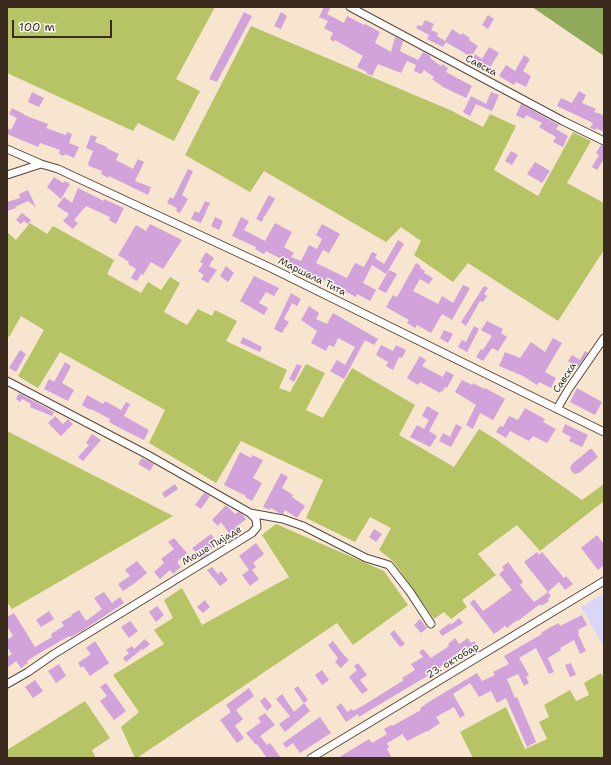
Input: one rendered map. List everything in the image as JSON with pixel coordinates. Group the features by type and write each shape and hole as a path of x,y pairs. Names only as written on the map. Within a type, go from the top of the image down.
{"street":[{"name":"Савска","path":"350,7 563,121 604,141"},
{"name":"Маршала Тита","path":"7,149 64,172 280,273 604,432"},
{"path":"7,175 42,164"},
{"name":"Савска","path":"557,409 568,390 604,338"},
{"path":"7,381 148,455 250,513 283,519 303,526 366,558 389,565 410,592 431,624"},
{"name":"Моше Пијаде","path":"7,684 252,533 257,527 257,523 256,519 250,513"},
{"name":"23. октобар","path":"311,758 604,581"}],"shaded area":[{"path":"604,593 604,645 603,646 581,607"}],"green space":[{"path":"7,7 215,7 176,79 200,91 174,141 138,123 133,131 7,73"},
{"path":"532,7 604,7 604,56"},
{"path":"251,26 450,110 483,127 490,114 516,126 494,170 538,196 573,132 591,141 567,183 604,203 604,250 558,321 468,263 453,282 414,255 421,241 401,227 386,242 264,171 250,192 185,155"},
{"path":"30,223 47,234 53,226 114,260 107,274 141,293 148,282 161,290 170,277 180,283 164,312 187,325 198,309 212,316 215,310 237,321 226,341 287,370 279,388 290,392 306,364 325,373 306,410 323,418 352,368 415,405 399,435 454,467 479,429 582,500 604,484 604,501 540,551 517,525 478,554 496,575 462,600 467,607 451,619 444,612 434,619 393,561 379,550 391,528 370,517 355,542 306,518 323,480 241,441 216,483 149,443 165,410 60,352 38,388 18,376 44,330 21,316 9,337 7,336 7,232 16,240"},
{"path":"7,431 173,516 12,609 7,602"},
{"path":"276,524 384,571 408,605 353,645 337,623 135,758 121,727 139,712 113,675 164,644 154,630 173,618 164,600 182,588 202,625 289,577 262,535"},
{"path":"601,673 604,679 604,758 473,758 460,732 506,707 525,749 547,739 539,722 549,717 544,705 570,690 576,701 589,695 584,683"},
{"path":"85,701 110,738 92,750 96,758 7,758 7,750"}],"building":[{"path":"324,7 331,7 327,14 344,23 347,16 380,32 375,43 391,52 395,37 403,41 400,51 418,60 423,52 431,56 430,58 441,66 442,64 448,68 446,72 472,86 466,98 443,87 432,79 434,77 424,70 421,74 414,71 416,65 407,61 401,73 378,64 372,76 366,73 367,72 357,67 363,56 335,40 334,42 330,39 333,33 324,28 328,21 319,17"},
{"path":"244,12 252,16 217,82 209,79"},
{"path":"281,12 287,16 281,29 274,26"},
{"path":"488,15 494,19 488,29 482,25"},
{"path":"425,20 434,24 431,30 438,33 437,36 445,41 452,29 461,35 462,33 470,38 469,40 478,46 471,57 446,42 443,47 427,39 429,35 416,28 418,25 422,26"},
{"path":"489,47 499,53 487,72 471,62 475,54 482,59"},
{"path":"524,55 530,59 523,71 531,76 526,87 516,82 514,85 499,76 506,65 515,71"},
{"path":"579,91 586,95 582,103 596,109 594,112 604,115 604,132 596,128 596,130 590,128 593,123 557,106 561,98 572,103"},
{"path":"32,92 44,98 39,107 28,102"},
{"path":"491,92 499,95 492,111 476,104 470,116 463,112 471,96 486,104"},
{"path":"521,104 559,125 556,129 568,136 563,147 553,142 556,137 539,127 542,123 526,115 524,119 516,115"},
{"path":"12,108 24,115 48,124 46,128 66,135 67,132 72,134 69,143 79,147 74,158 65,154 64,156 59,154 60,150 40,143 38,147 7,134 7,128 11,130 17,118 9,114"},
{"path":"91,135 97,137 95,142 119,154 116,160 133,169 138,159 144,162 135,181 151,187 148,195 109,176 108,178 101,174 102,171 89,166 88,164 93,151 86,148"},
{"path":"601,145 604,146 604,159 597,170 592,167 599,155 596,153"},
{"path":"511,151 518,155 512,165 505,161"},
{"path":"535,162 550,171 542,183 527,174"},
{"path":"188,169 193,171 182,195 188,199 180,213 176,211 177,208 167,203 170,197 173,199"},
{"path":"54,177 63,183 65,181 70,184 61,199 47,187"},
{"path":"78,188 104,201 104,199 124,208 116,224 109,220 110,217 86,206 74,220 78,223 73,229 63,221 69,214 57,206 64,197 72,203"},
{"path":"28,190 36,207 28,201 7,211 7,202 20,198 19,194"},
{"path":"269,195 275,199 264,216 262,222 256,219"},
{"path":"205,201 210,203 201,223 191,219 195,211 199,213"},
{"path":"22,213 31,220 28,224 24,221 21,224 16,220"},
{"path":"215,217 223,221 219,230 211,226"},
{"path":"241,217 249,221 244,230 265,241 275,223 292,232 284,247 294,253 291,257 301,261 309,245 317,249 322,239 316,235 322,224 340,234 329,253 323,250 316,263 347,278 355,263 364,267 372,252 377,254 375,258 384,264 398,240 404,244 386,274 372,265 363,283 376,290 370,301 357,294 356,297 318,277 318,279 294,269 295,266 266,251 264,254 255,249 256,247 232,236"},
{"path":"150,224 182,240 163,269 151,262 143,275 141,274 137,281 131,278 136,269 128,264 129,262 118,255 136,225 146,231"},
{"path":"206,252 214,258 209,266 217,270 208,283 201,279 204,275 198,271 203,264 200,262"},
{"path":"416,263 425,271 424,273 433,278 429,284 420,279 413,291 438,304 442,296 453,303 463,285 470,288 452,320 442,314 431,333 417,325 415,328 407,323 409,320 386,307 393,295 397,297"},
{"path":"226,266 234,273 228,282 220,276"},
{"path":"389,270 397,274 386,293 378,289"},
{"path":"254,276 279,288 274,296 266,292 259,303 268,308 264,315 240,301"},
{"path":"484,286 488,288 484,294 487,296 483,302 480,301 466,326 461,322"},
{"path":"291,293 301,299 297,306 292,303 284,319 289,322 282,333 274,329"},
{"path":"309,306 319,313 316,319 327,324 333,313 378,339 374,345 365,340 344,379 330,371 337,360 345,365 355,347 338,338 334,347 329,345 326,351 311,343 317,331 301,320"},
{"path":"487,321 503,329 501,333 507,337 498,351 492,348 483,361 476,357 481,349 483,350 492,336 481,330"},
{"path":"474,326 479,329 467,352 458,347 462,340 466,342"},
{"path":"444,330 453,334 448,343 440,338"},
{"path":"243,337 262,347 260,352 240,343"},
{"path":"553,338 562,343 545,372 556,378 551,388 539,382 537,385 523,376 499,366 505,352 520,358 531,342 545,352"},
{"path":"381,345 393,351 396,345 406,350 402,358 399,357 393,370 386,366 388,362 376,355"},
{"path":"20,350 26,354 16,372 9,368"},
{"path":"585,351 588,353 578,367 568,361 572,355 580,360"},
{"path":"420,356 426,360 422,366 443,377 446,371 454,375 447,388 445,387 442,392 441,391 440,393 420,382 418,385 407,378"},
{"path":"65,362 71,366 62,383 74,390 68,401 44,389 49,379 54,382"},
{"path":"297,364 302,366 294,382 289,379"},
{"path":"462,380 472,385 473,383 484,389 485,388 505,399 493,420 480,413 473,429 466,425 476,405 455,392"},
{"path":"577,388 602,402 595,415 570,402"},
{"path":"19,393 54,412 52,416 30,407 31,404 22,399 20,402 16,399"},
{"path":"87,395 103,404 105,401 121,410 126,402 130,404 124,416 149,430 144,440 109,422 110,419 82,405"},
{"path":"427,406 439,413 429,431 437,436 430,447 410,437 417,425 424,429 429,420 422,416"},
{"path":"525,408 545,419 543,422 556,429 547,443 533,436 529,441 510,431 506,438 496,432 500,426 503,427 509,416 518,420"},
{"path":"55,416 63,424 68,419 73,424 61,436 48,423"},
{"path":"456,424 462,427 451,447 439,441 443,433 450,437"},
{"path":"565,424 588,435 582,447 569,441 571,437 562,432"},
{"path":"92,434 101,440 83,461 78,457 89,445 86,443"},
{"path":"592,449 598,457 579,473 575,474 572,472 570,468 572,464"},
{"path":"240,452 251,458 252,455 263,460 253,478 262,483 252,501 245,497 246,496 224,485"},
{"path":"142,458 154,464 150,471 138,464"},
{"path":"281,473 288,477 282,488 293,495 292,497 305,506 297,518 285,510 283,514 271,508 270,510 263,507"},
{"path":"175,484 178,489 165,498 162,493"},
{"path":"204,493 210,496 201,509 195,505"},
{"path":"226,505 235,514 238,512 246,519 235,528 239,534 225,544 221,539 229,533 221,522 218,526 212,520"},
{"path":"374,529 382,534 376,542 369,537"},
{"path":"211,534 218,544 201,559 192,548"},
{"path":"597,535 604,544 604,565 598,570 581,548"},
{"path":"174,538 187,553 177,562 181,567 173,574 170,570 160,579 154,572 164,563 161,559 174,549 168,542"},
{"path":"256,543 264,554 253,563 256,567 252,570 259,579 250,586 242,575 249,570 239,556"},
{"path":"537,552 539,555 542,552 564,578 566,576 573,584 565,590 559,582 548,592 524,562"},
{"path":"137,561 147,573 123,591 118,584 130,576 125,570"},
{"path":"508,562 523,582 520,585 534,602 548,592 551,596 548,599 549,601 541,606 540,604 518,621 517,620 507,628 505,626 494,634 470,603 474,599 483,611 512,590 499,574 504,570 502,567"},
{"path":"212,567 218,574 221,571 228,580 220,586 207,570"},
{"path":"104,592 112,603 120,597 124,603 82,631 70,637 69,636 38,654 27,661 28,663 21,668 16,661 7,668 7,657 12,654 7,647 7,640 13,636 7,626 7,617 14,613 35,647 52,637 51,634 64,626 61,622 79,610 86,621 102,609 94,598"},
{"path":"205,600 210,607 203,613 197,607"},
{"path":"157,606 164,615 156,622 149,612"},
{"path":"49,611 54,619 41,627 36,620"},
{"path":"582,615 587,625 578,630 578,634 586,651 580,654 574,640 560,648 561,650 548,658 554,672 549,674 536,648 519,658 529,675 526,677 529,683 524,686 518,674 507,679 515,698 517,697 536,742 527,747 506,698 497,703 491,691 479,697 470,683 453,694 465,715 460,718 454,707 436,717 440,723 427,732 407,741 402,734 387,743 389,747 387,749 392,758 338,758 369,739 372,743 387,734 384,729 421,710 420,708 432,700 477,673 482,681 495,675 493,672 509,664 504,656 542,634 541,633 549,628 559,623 560,626"},
{"path":"459,618 463,623 442,636 439,631 450,623 451,625"},
{"path":"420,619 427,628 421,633 414,625"},
{"path":"130,621 138,631 129,638 121,627"},
{"path":"394,630 405,644 400,647 390,634"},
{"path":"455,638 459,644 468,638 471,643 474,641 477,645 469,651 466,646 434,672 359,717 358,714 346,722 336,707 341,703 347,712 352,709 353,711 364,705 404,680 402,678 415,670 411,664 423,657 419,652 423,649 431,658 449,646 448,644"},
{"path":"145,639 150,644 126,662 123,658 129,653 126,650 132,646 134,649"},
{"path":"95,641 109,663 90,676 83,666 81,668 78,663 91,654 86,648"},
{"path":"333,641 349,660 341,668 335,662 338,658 328,645"},
{"path":"358,663 367,675 360,680 368,690 362,694 349,677 357,670 354,666"},
{"path":"571,663 576,675 570,677 565,665"},
{"path":"59,664 66,676 56,683 48,671"},
{"path":"322,670 329,680 322,685 315,675"},
{"path":"35,680 43,691 33,698 25,687"},
{"path":"106,683 126,711 114,720 100,701 107,696 100,687"},
{"path":"298,686 308,700 304,703 294,689"},
{"path":"249,688 254,696 236,710 243,719 235,726 244,738 237,743 220,720 231,712 226,705"},
{"path":"282,694 294,712 304,703 310,711 285,732 279,724 290,716 276,699"},
{"path":"265,697 272,706 267,711 260,701"},
{"path":"265,713 275,725 260,736 267,745 270,743 281,758 267,758 257,744 256,745 246,733 261,722 258,718"},
{"path":"320,717 331,733 300,753 293,743 286,748 283,743"}]}
